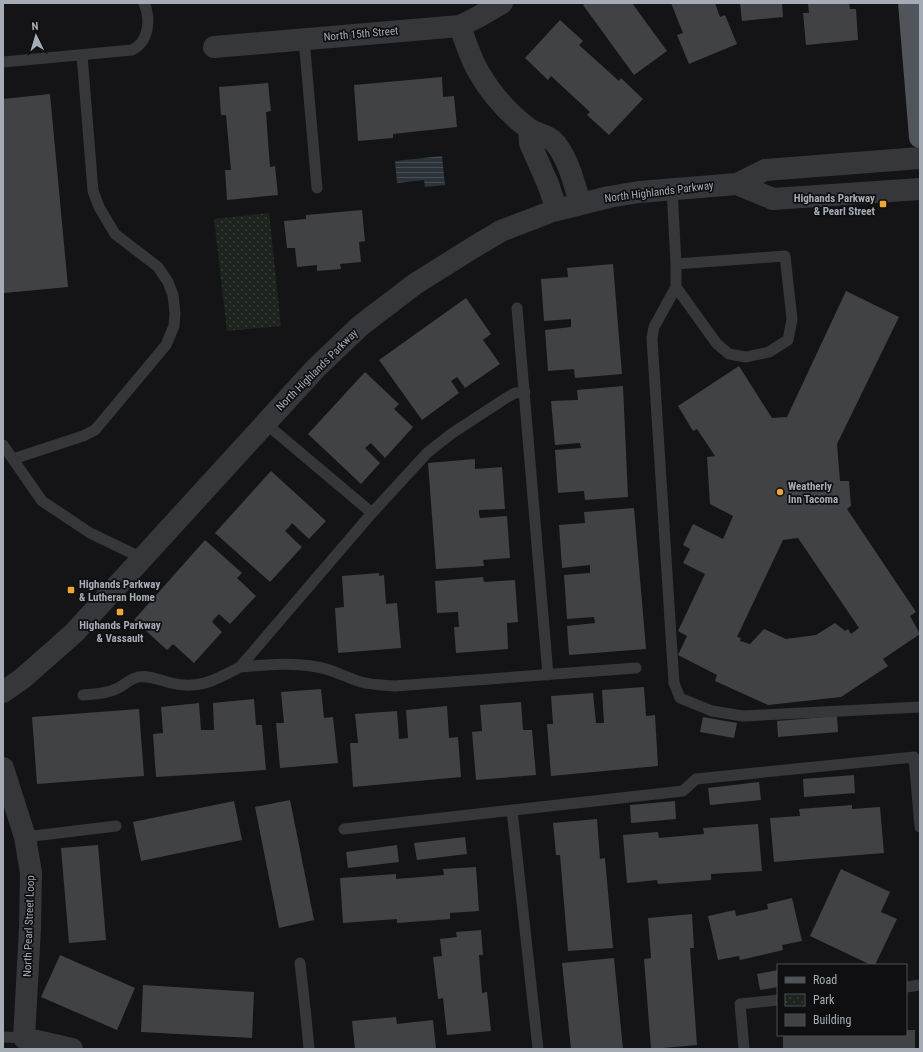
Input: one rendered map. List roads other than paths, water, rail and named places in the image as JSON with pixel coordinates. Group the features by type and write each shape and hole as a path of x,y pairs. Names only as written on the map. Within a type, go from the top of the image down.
{"main road":[{"path":"909,3 920,137"}],"street":[{"name":"North 15th Street","path":"214,47 460,26 502,3"},
{"path":"460,26 469,53 491,90 509,111 529,129 544,135 555,143 564,155 580,203"},
{"path":"529,129 530,143 548,184 557,210"},
{"name":"North Highlands Parkway","path":"3,692 23,678 74,633 316,368 360,326 415,284 474,246 502,231 580,203 632,193 737,184 765,170 920,158"},
{"name":"North Highlands Parkway","path":"737,184 773,199 920,189"},
{"name":"North Pearl Street Loop","path":"3,768 25,837 31,873 31,895 13,1038 72,1049"}],"lane":[{"path":"3,62 127,51 137,48 144,40 147,28 147,17 144,3"},
{"path":"304,39 317,188"},
{"path":"13,459 83,436 95,430 166,345 174,326 174,301 168,282 158,267 115,234 99,207 93,191 82,55"},
{"path":"672,189 676,287 654,327 652,338 674,683 680,698 712,711 743,716 920,707"},
{"path":"676,264 785,256 792,319 788,340 768,352 746,357 729,354 717,344 676,287"},
{"path":"518,308 548,675"},
{"path":"83,695 114,690 133,679 141,677 149,677 191,686 202,685 224,676 240,667 372,514 427,453 438,443 506,398 515,393 525,392"},
{"path":"265,423 372,514"},
{"path":"3,445 42,501 90,533 142,558"},
{"path":"240,667 294,665 316,666 333,670 359,682 374,685 395,686 636,668"},
{"path":"344,829 683,791 696,779 914,757 920,827"},
{"path":"512,810 538,1049"},
{"path":"25,837 116,826"},
{"path":"300,963 309,1049"},
{"path":"907,987 920,985"},
{"path":"744,1049 740,1004 777,1000"}],"place":[{"name":"Highands Parkway & Pearl Street","path":"883,204"},
{"name":"Weatherly Inn Tacoma","path":"780,492"},
{"name":"Highands Parkway & Lutheran Home","path":"71,590"},
{"name":"Highands Parkway & Vassault","path":"120,612"}]}
